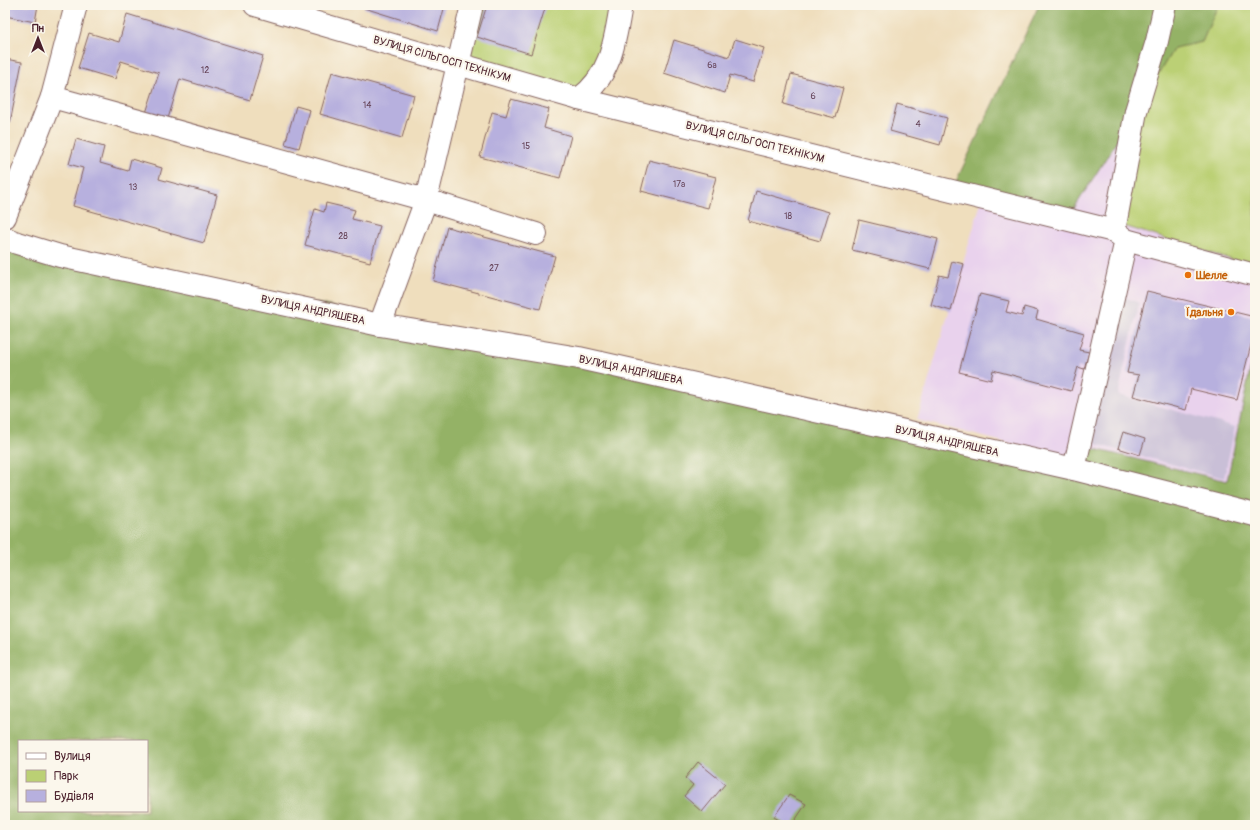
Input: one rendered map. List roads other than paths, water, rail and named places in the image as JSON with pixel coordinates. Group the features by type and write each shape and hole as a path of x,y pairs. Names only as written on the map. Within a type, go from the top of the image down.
{"street":[{"path":"5,217 52,97 76,5"},
{"name":"ВУЛИЦЯ СІЛЬГОСП ТЕХНІКУМ","path":"255,5 579,99 1120,235 1255,275"},
{"path":"380,325 426,200 472,5"},
{"path":"579,99 589,91 601,75 614,50 621,5"},
{"path":"1074,469 1120,235 1136,111 1157,41 1164,5"},
{"path":"52,97 426,200 536,234"},
{"name":"ВУЛИЦЯ АНДРІЯШЕВА","path":"5,238 60,256 380,325 579,358 1074,469 1255,515"}],"place":[{"name":"Шелле","path":"1188,275"},
{"name":"Їдальня","path":"1231,312"}]}
